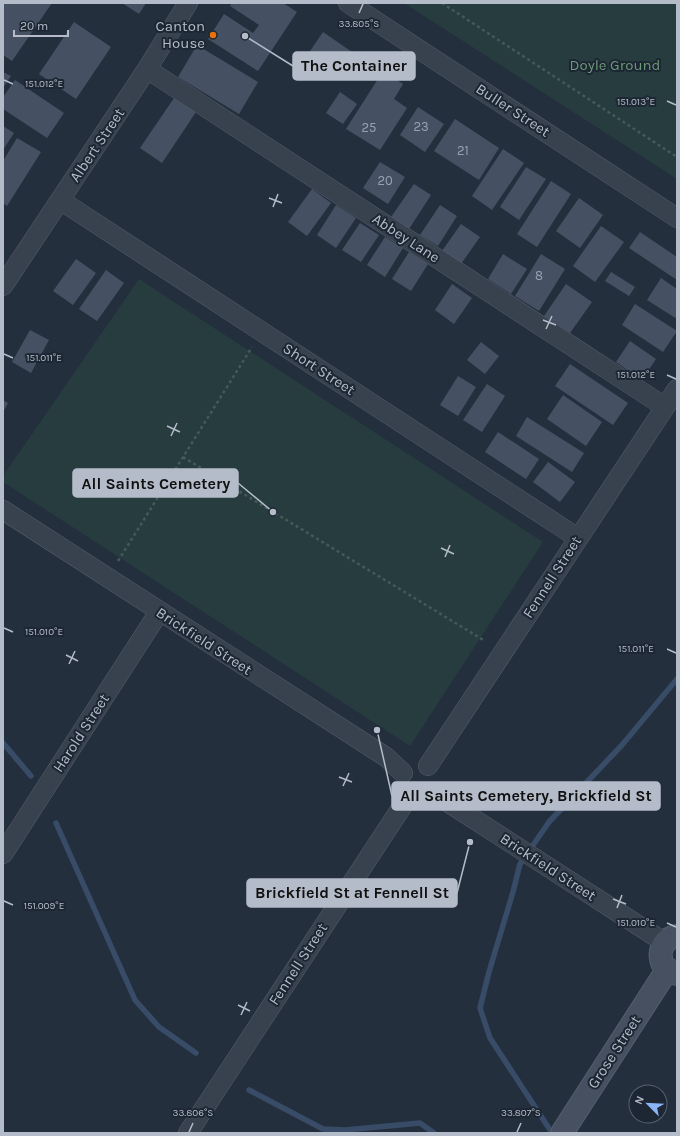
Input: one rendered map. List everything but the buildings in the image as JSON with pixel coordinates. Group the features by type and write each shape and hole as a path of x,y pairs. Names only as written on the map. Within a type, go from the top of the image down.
{"street":[{"name":"Albert Street","path":"3,286 147,69 188,3"},
{"name":"Buller Street","path":"348,3 677,218"},
{"name":"Abbey Lane","path":"147,69 665,408"},
{"name":"Short Street","path":"60,200 578,538"},
{"name":"Fennell Street","path":"428,766 677,389"},
{"name":"Brickfield Street","path":"3,510 386,757 404,773"},
{"name":"Harold Street","path":"3,854 159,612"},
{"path":"415,764 428,766 436,776 436,782 432,792 421,798 409,796 403,789 401,782 404,773 406,769 415,764"},
{"name":"Brickfield Street","path":"432,792 527,854 671,939"},
{"name":"Fennell Street","path":"188,1133 409,796"},
{"path":"671,939 661,950 660,957 664,967 672,972"},
{"name":"Grose Street","path":"562,1133 672,972"}],"path":[{"path":"442,3 677,157"},
{"path":"118,561 252,347"},
{"path":"183,457 485,641"}],"green space":[{"name":"Doyle Ground","path":"404,3 677,3 677,179"},
{"path":"139,279 543,542 410,746 3,482 3,476"}],"waterway":[{"path":"552,1133 490,1038 480,1008 489,972 520,864 549,822 622,745 677,679"},
{"path":"3,743 31,776"},
{"path":"56,823 135,1000 159,1027 196,1053"},
{"path":"249,1090 323,1129 345,1130 420,1123 434,1133"}],"place":[{"name":"Canton House","path":"213,35"},
{"name":"The Container","path":"245,36"},
{"name":"All Saints Cemetery","path":"273,512"},
{"name":"All Saints Cemetery, Brickfield St","path":"377,730"},
{"name":"Brickfield St at Fennell St","path":"470,842"}]}
